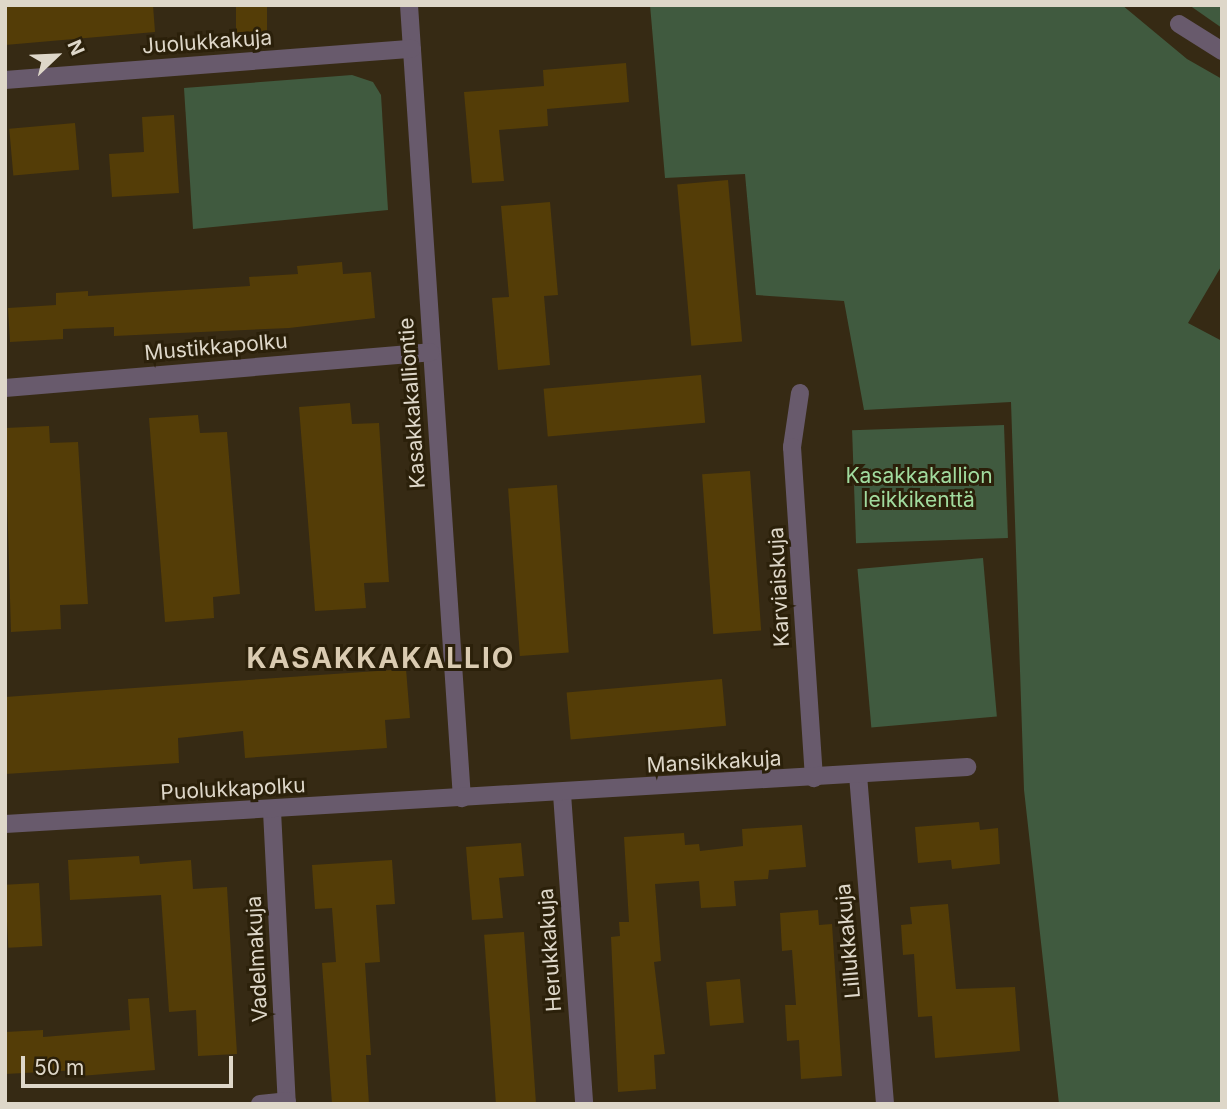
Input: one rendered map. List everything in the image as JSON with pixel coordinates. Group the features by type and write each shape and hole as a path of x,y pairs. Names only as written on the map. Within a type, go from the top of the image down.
{"street":[{"name":"Kasakkakalliontie","path":"409,5 430,352 462,798"},
{"path":"1179,24 1222,51"},
{"name":"Juolukkakuja","path":"5,80 412,49"},
{"name":"Mustikkapolku","path":"5,388 430,352"},
{"name":"Karviaiskuja","path":"800,393 792,447 814,778"},
{"name":"Mansikkakuja","path":"462,798 562,794 967,767"},
{"name":"Lillukkakuja","path":"858,775 885,1104"},
{"name":"Herukkakuja","path":"562,794 584,1104"},
{"name":"Puolukkapolku","path":"5,824 272,811 462,798"},
{"name":"Vadelmakuja","path":"272,811 287,1103"},
{"path":"260,1104 287,1103"}],"green space":[{"path":"650,5 1122,5 1187,59 1222,79 1222,265 1188,323 1222,341 1222,1104 1059,1104 1024,790 1011,402 864,410 844,301 756,295 745,174 665,178"},
{"path":"1189,5 1222,5 1222,28"},
{"path":"352,75 373,82 381,95 388,210 193,229 184,88"},
{"name":"Kasakkakallion leikkikenttä","path":"1004,425 1008,538 856,543 852,430"},
{"path":"983,558 997,716 871,727 857,569"}],"building":[{"path":"5,5 153,5 155,32 5,45"},
{"path":"236,5 267,5 267,38 236,38"},
{"path":"626,63 629,102 547,109 548,126 499,130 504,181 472,183 464,92 544,86 543,70"},
{"path":"174,115 179,193 112,197 109,154 144,152 142,117"},
{"path":"75,123 79,170 13,176 9,129"},
{"path":"728,180 742,341 691,346 677,184"},
{"path":"550,202 558,295 544,296 550,365 498,370 492,298 509,297 501,206"},
{"path":"342,262 343,274 371,272 375,318 289,328 114,336 114,327 63,329 63,339 10,342 8,308 56,305 56,293 88,291 88,296 250,286 249,277 298,274 297,266"},
{"path":"701,375 705,423 548,437 544,389"},
{"path":"350,403 352,424 379,423 389,582 364,583 366,608 315,611 299,407"},
{"path":"198,415 200,433 227,432 240,594 213,597 214,618 165,622 149,418"},
{"path":"49,426 50,443 78,442 88,604 60,605 61,629 11,632 5,428"},
{"path":"750,471 761,631 713,634 702,474"},
{"path":"557,485 569,653 520,656 508,488"},
{"path":"406,669 410,718 385,720 387,748 245,758 243,731 178,738 179,763 5,774 5,697"},
{"path":"722,679 726,726 571,739 567,693"},
{"path":"979,822 980,830 998,828 1000,864 952,869 951,860 918,863 915,827"},
{"path":"802,825 806,867 769,870 768,879 734,881 736,906 701,908 699,881 655,884 661,961 654,962 665,1054 654,1055 656,1089 618,1092 611,937 620,936 619,922 629,922 624,837 684,833 685,845 699,844 700,851 743,846 742,829"},
{"path":"521,843 524,876 499,878 503,918 472,920 466,847"},
{"path":"139,856 140,864 191,860 193,889 227,887 237,1054 198,1056 196,1010 169,1012 161,895 70,900 68,860"},
{"path":"392,860 395,904 376,905 380,962 365,963 371,1055 366,1055 369,1104 332,1104 322,963 336,962 332,908 315,909 312,865"},
{"path":"39,883 42,946 8,948 5,885"},
{"path":"948,904 956,989 1015,987 1020,1051 935,1058 932,1016 918,1017 914,954 903,955 901,925 912,924 910,907"},
{"path":"818,910 819,925 832,924 842,1076 801,1079 799,1040 787,1041 785,1005 796,1005 792,950 782,951 780,913"},
{"path":"524,932 536,1104 496,1104 484,935"},
{"path":"740,979 744,1023 710,1026 706,982"},
{"path":"149,998 155,1070 80,1076 80,1070 5,1074 5,1032 43,1030 43,1037 130,1030 128,999"}],"district":[{"name":"KASAKKAKALLIO","path":"381,658"}]}
